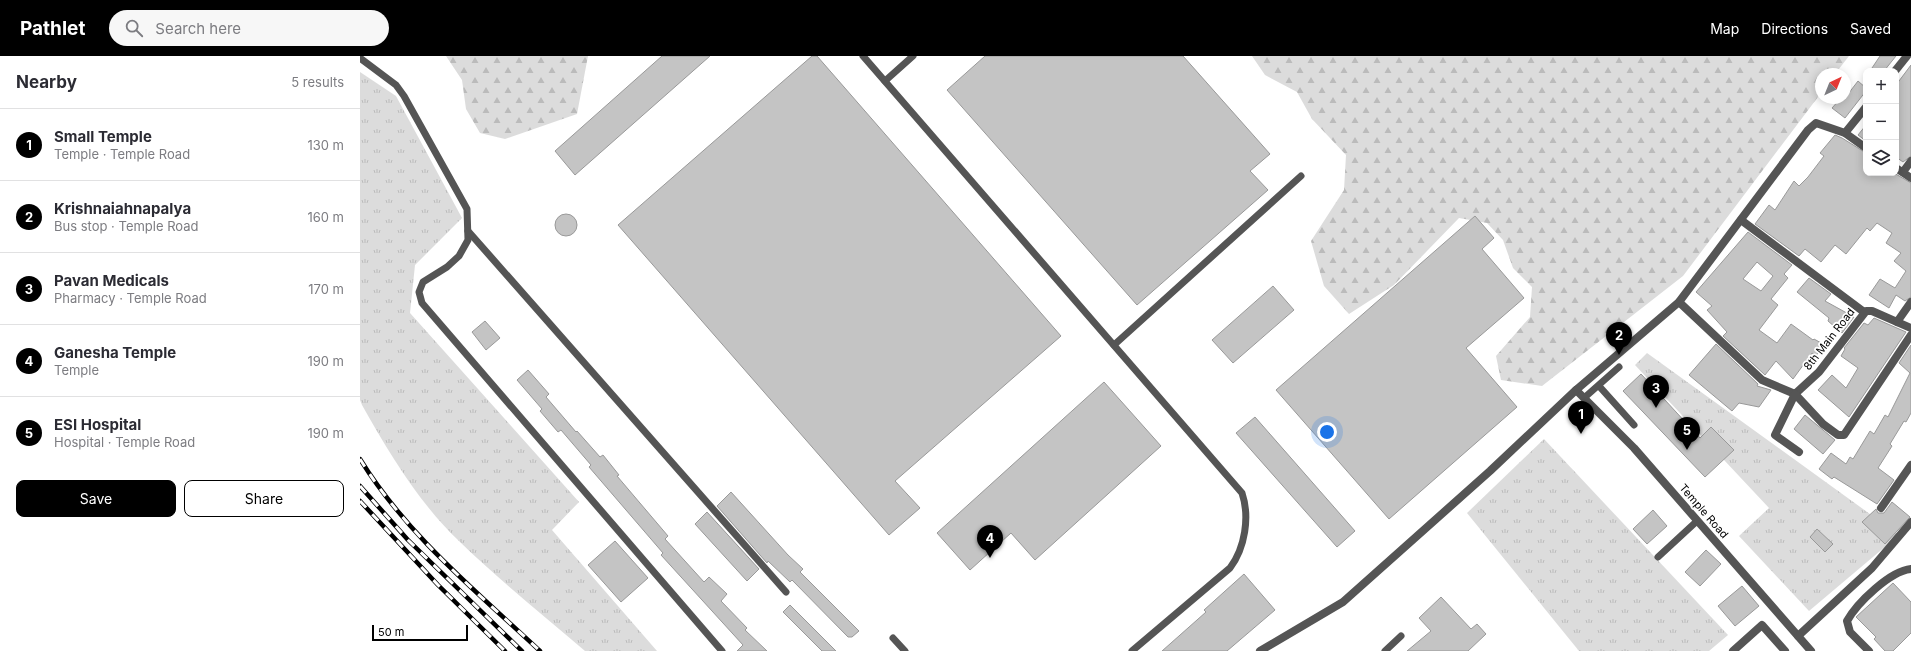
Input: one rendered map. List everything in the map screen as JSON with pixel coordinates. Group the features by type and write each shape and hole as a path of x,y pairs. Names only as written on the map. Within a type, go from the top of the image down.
{"street":[{"path":"1898,68 1908,56"},
{"path":"1845,133 1863,111"},
{"path":"1260,651 1343,602 1490,471 1576,390 1679,302 1808,130 1816,123 1845,133 1863,146"},
{"path":"1911,161 1899,170 1911,178"},
{"path":"1740,220 1864,312"},
{"path":"1679,302 1762,380 1795,394 1823,424 1838,435 1844,435 1911,335"},
{"path":"1897,322 1911,302"},
{"name":"8th Main Road","path":"1795,394 1819,372 1864,312 1872,311 1911,328"},
{"name":"Temple Road","path":"1576,390 1634,448 1811,651"},
{"path":"1795,394 1775,435 1799,452"},
{"path":"1881,508 1911,465"},
{"path":"1798,636 1872,568 1911,522"},
{"path":"1869,651 1850,632 1846,621 1852,612 1890,577 1911,569"},
{"path":"1733,651 1762,626 1785,651"}],"lane":[{"path":"863,56 1242,493 1246,505 1241,546 1237,558 1230,568 1132,651"},
{"path":"885,81 913,56"},
{"path":"360,58 396,85 404,96 467,209 468,240 459,256 447,267 423,282 419,292 422,304 722,651"},
{"path":"1114,345 1301,176"},
{"path":"468,231 786,592"},
{"path":"1584,398 1619,367"},
{"path":"1599,386 1634,425"},
{"path":"1658,557 1697,521"},
{"path":"1385,651 1401,636"},
{"path":"893,638 905,651"}],"green space":[{"path":"446,56 588,56 577,114 505,139 480,133 466,109 462,80"},
{"path":"1252,56 1849,56 1840,68 1815,68 1815,101 1683,276 1542,386 1501,380 1496,356 1530,317 1532,287 1513,268 1503,240 1487,223 1459,218 1394,285 1349,314 1324,286 1311,241 1344,190 1346,155 1312,119 1297,92 1265,75"},
{"path":"360,72 396,96 462,218 415,265 410,313 579,502 552,530 657,651 585,651 490,570 444,526 406,477 362,405 360,400"},
{"path":"1647,353 1899,535 1809,611 1739,536 1769,508 1635,365"},
{"path":"1544,439 1728,635 1709,651 1579,651 1467,513"}],"building":[{"path":"662,56 710,56 575,175 555,151"},
{"path":"812,56 817,56 1061,336 895,481 920,508 889,535 618,225"},
{"path":"985,56 1183,56 1270,154 1250,171 1268,190 1137,305 947,90"},
{"path":"1880,56 1896,56 1886,68 1872,68"},
{"path":"1911,65 1911,156 1903,162 1899,159 1899,81"},
{"path":"1858,81 1863,85 1863,95 1845,118 1832,108 1836,104 1851,104 1851,90"},
{"path":"1863,129 1863,139 1858,135"},
{"path":"1835,135 1863,151 1863,176 1899,176 1911,183 1911,297 1905,301 1896,295 1889,308 1869,295 1880,279 1895,288 1906,271 1894,261 1901,253 1886,243 1892,233 1877,223 1870,231 1867,228 1846,254 1835,245 1821,262 1805,249 1799,256 1755,224 1769,205 1775,210 1794,181 1799,186 1808,177 1824,156 1820,153"},
{"path":"566,214 574,217 577,225 574,233 566,236 558,233 555,225 558,217"},
{"path":"1475,216 1494,238 1482,249 1524,298 1466,348 1517,407 1389,519 1276,390"},
{"path":"1748,232 1792,265 1784,274 1788,278 1771,299 1778,305 1759,330 1777,343 1791,324 1813,340 1814,339 1823,344 1816,356 1812,353 1793,379 1776,361 1765,375 1723,336 1727,332 1707,310 1712,306 1696,292","holes":["1757,262 1773,276 1761,291 1743,279"]},
{"path":"1809,278 1831,294 1825,301 1854,317 1842,333 1828,321 1829,318 1797,292"},
{"path":"1273,286 1294,310 1233,363 1212,340"},
{"path":"1874,318 1906,332 1849,417 1818,390 1832,375 1846,388 1858,368 1841,356 1845,349 1844,348 1864,323 1868,325"},
{"path":"485,321 500,338 486,350 472,332"},
{"path":"1716,344 1758,384 1757,386 1771,390 1759,407 1739,403 1732,411 1689,375"},
{"path":"1911,345 1911,413 1906,422 1904,421 1890,444 1892,446 1878,468 1894,480 1877,504 1834,477 1832,479 1819,469 1831,453 1846,464 1850,457 1853,459 1870,431 1874,434 1885,415 1888,417 1910,373 1899,363"},
{"path":"528,370 549,394 546,397 576,432 577,431 600,457 603,455 619,475 617,476 668,536 665,539 704,582 709,577 727,594 721,601 747,628 745,630 767,651 737,651 743,645 661,555 663,553 589,467 591,465 561,430 558,432 540,411 542,409 517,380"},
{"path":"1641,374 1700,438 1711,427 1734,450 1705,477 1623,391"},
{"path":"1104,382 1161,446 1035,560 1011,533 970,570 937,533"},
{"path":"1805,415 1835,440 1823,454 1794,429"},
{"path":"1255,417 1355,531 1337,547 1236,433"},
{"path":"731,492 788,555 803,569 800,572 859,631 852,637 848,637 792,580 790,582 768,561 767,563 717,506"},
{"path":"1892,502 1910,517 1885,544 1862,522 1876,509 1878,513 1884,513"},
{"path":"1653,510 1667,526 1647,544 1633,529"},
{"path":"707,512 759,569 747,581 695,524"},
{"path":"1817,529 1833,544 1825,552 1810,537"},
{"path":"615,541 648,578 621,602 588,565"},
{"path":"1706,550 1721,564 1700,586 1685,572"},
{"path":"1244,574 1275,610 1227,651 1162,651 1206,612 1204,610"},
{"path":"1893,583 1911,602 1911,633 1893,651 1885,651 1874,639 1876,637 1856,617"},
{"path":"1742,586 1759,606 1735,626 1718,606"},
{"path":"1441,597 1471,629 1477,624 1486,634 1468,651 1407,651 1431,631 1419,618"},
{"path":"790,605 836,651 822,651 783,612"}],"railway":[{"path":"360,459 378,486 420,537 467,584 540,651"},
{"path":"360,486 408,540 522,651"},
{"path":"360,501 438,585 505,651"}],"place":[{"name":"Krishnaiahnapalya","path":"1619,355"},
{"name":"Pavan Medicals","path":"1656,408"},
{"name":"Small Temple","path":"1581,434"},
{"name":"ESI Hospital","path":"1687,450"},
{"name":"Ganesha Temple","path":"990,558"}]}
